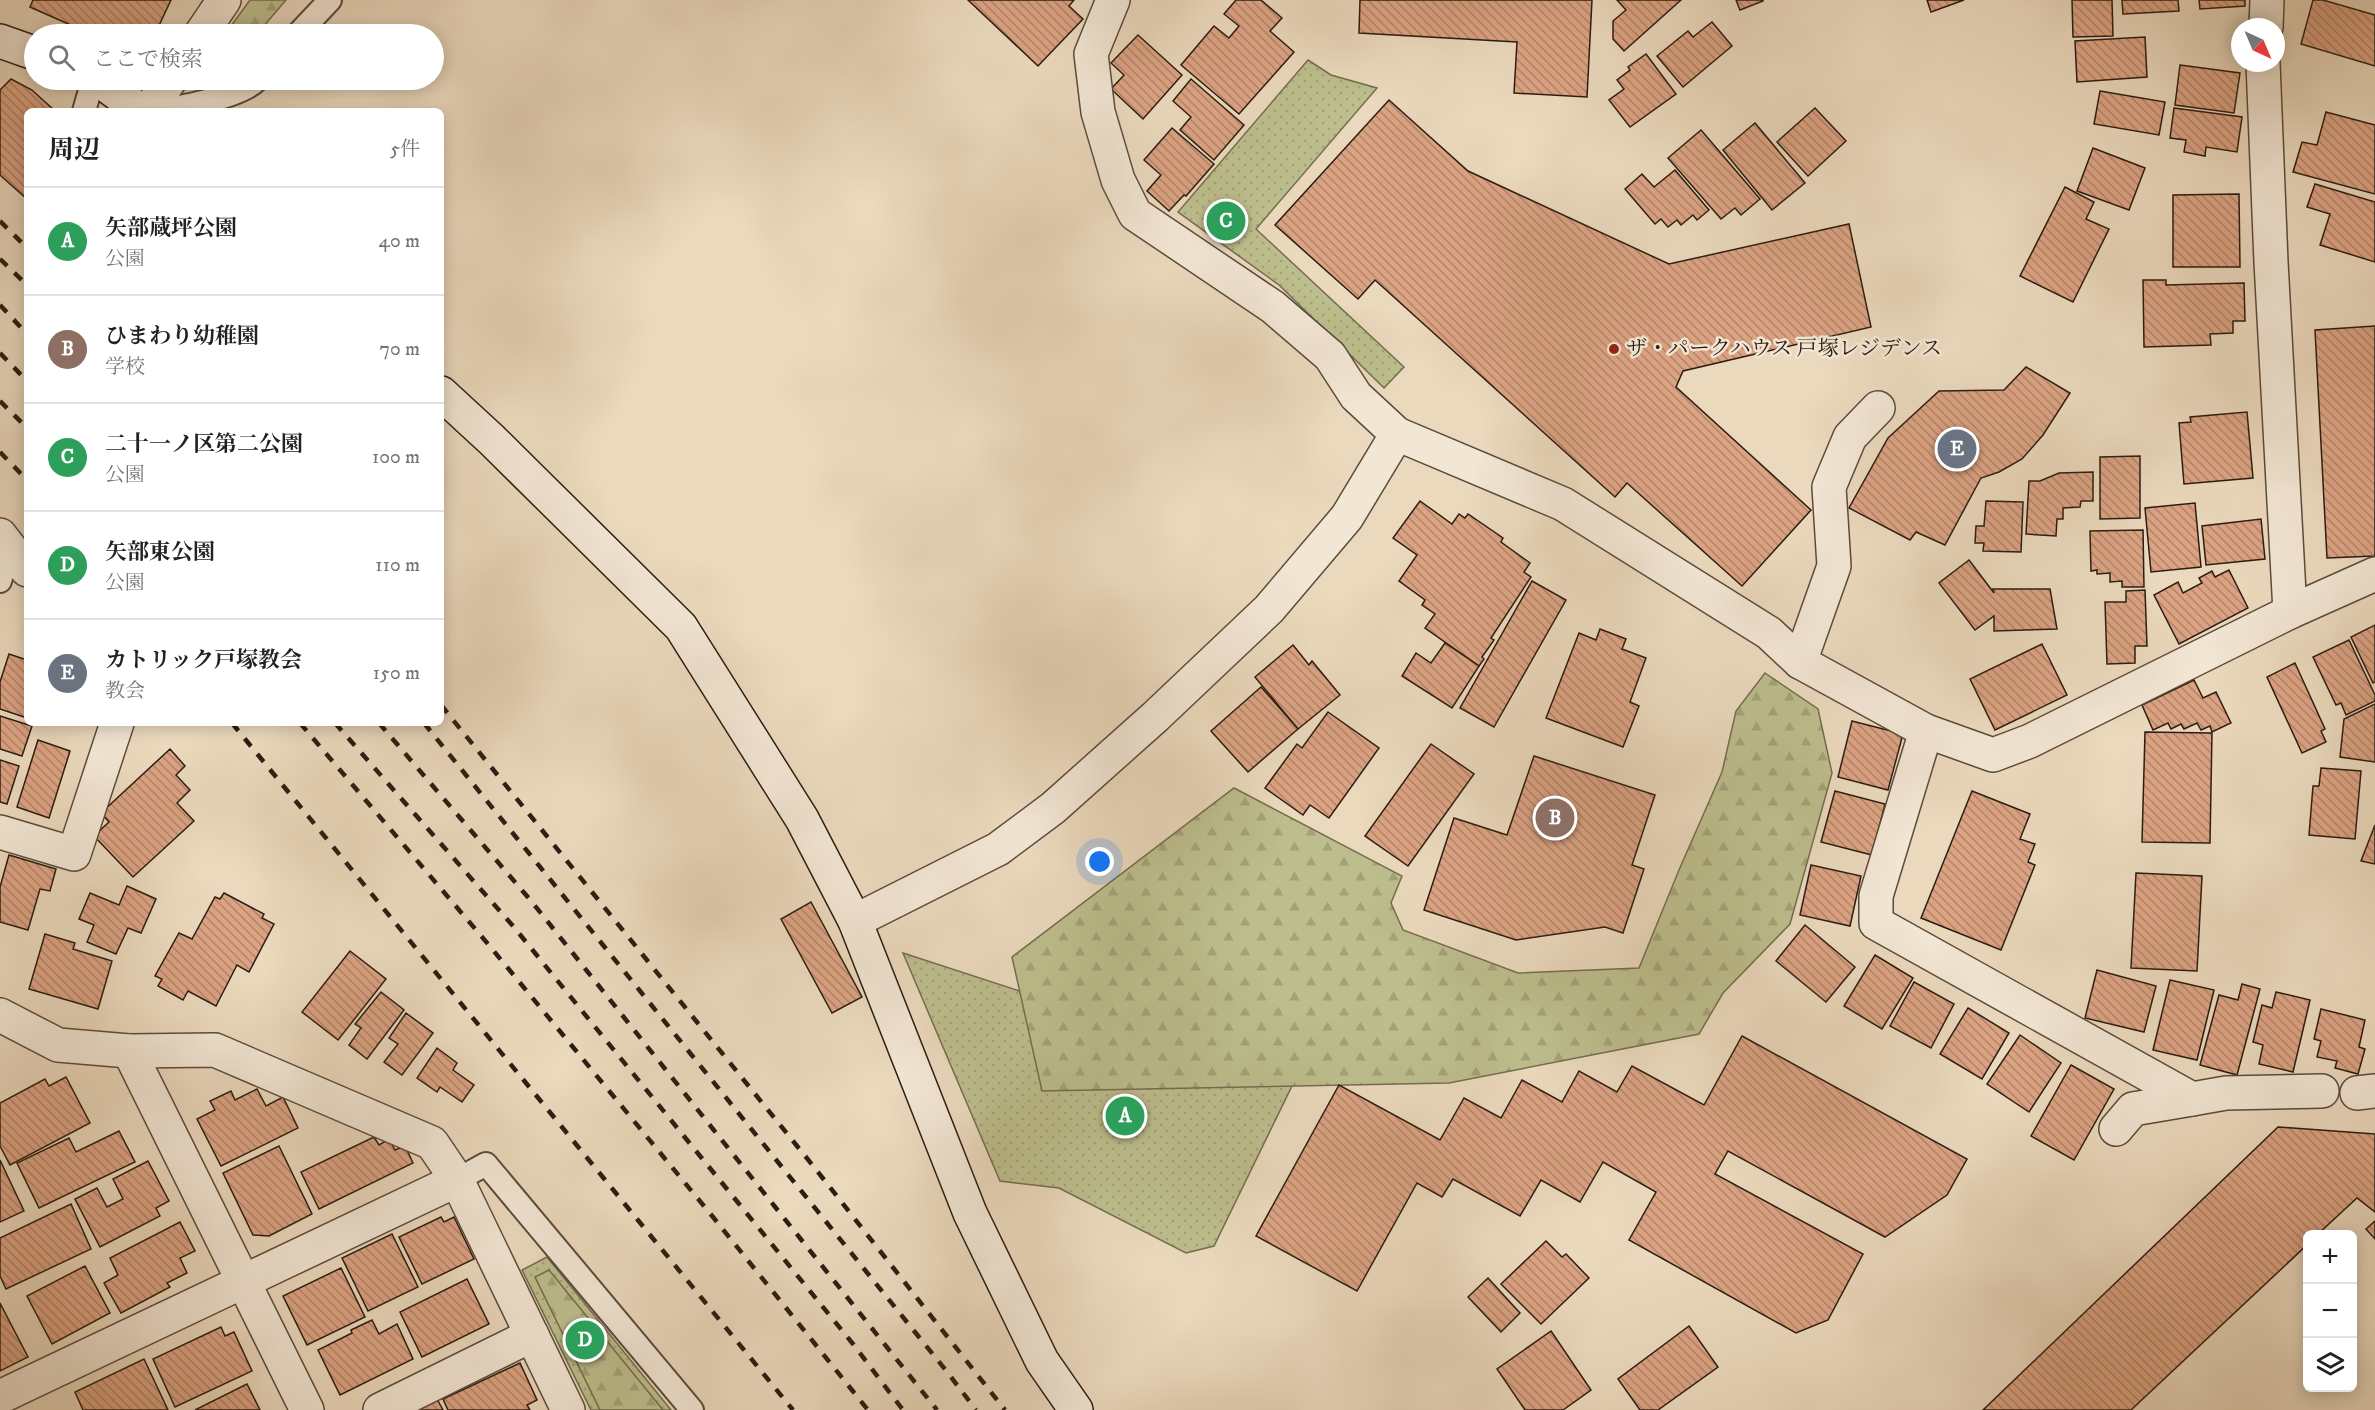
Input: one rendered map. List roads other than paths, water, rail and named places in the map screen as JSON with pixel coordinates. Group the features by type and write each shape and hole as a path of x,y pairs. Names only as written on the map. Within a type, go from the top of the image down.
{"street":[{"path":"208,24 224,0"},
{"path":"1113,0 1091,54 1098,112 1118,180 1135,214 1273,307 1330,356 1356,396 1397,434 1563,504 1769,633 1800,662 1926,731 1993,754 2030,741 2290,612 2375,574"},
{"path":"2266,18 2267,0"},
{"path":"0,41 24,49"},
{"path":"2263,72 2290,612"},
{"path":"113,90 137,108"},
{"path":"150,108 163,90"},
{"path":"444,396 492,440 681,627 802,819 855,921 970,1213 1042,1361 1076,1410"},
{"path":"1800,662 1834,566 1829,487 1850,436 1878,408"},
{"path":"855,921 998,849 1053,808 1155,717 1269,609 1347,518 1397,434"},
{"path":"0,832 74,854 116,726"},
{"path":"1926,731 1876,896 1876,923 2192,1099"},
{"path":"0,1015 58,1045 129,1051 215,1050 432,1143 457,1180 568,1410"},
{"path":"129,1051 307,1410"},
{"path":"2116,1129 2133,1109 2226,1093 2322,1091"},
{"path":"0,1397 457,1180"},
{"path":"380,1410 532,1335"}],"lane":[{"path":"307,24 330,0"},
{"path":"85,108 90,90"},
{"path":"173,108 239,90"},
{"path":"0,580 12,551"},
{"path":"457,1180 486,1164 692,1410"}],"railway":[{"path":"0,221 24,245"},
{"path":"0,259 24,282"},
{"path":"0,305 24,331"},
{"path":"0,353 24,378"},
{"path":"0,401 24,425"},
{"path":"0,452 24,477"},
{"path":"444,709 814,1167 1005,1410"},
{"path":"234,726 793,1410"},
{"path":"303,726 488,944 713,1217 868,1410"},
{"path":"338,726 513,926 853,1344 903,1410"},
{"path":"382,726 532,902 937,1410"},
{"path":"426,726 976,1410"}],"place":[{"name":"二十一ノ区第二公園","path":"1226,221"},
{"name":"ザ・パークハウス 戸塚レジデンス","path":"1614,349"},
{"name":"カトリック戸塚教会","path":"1957,449"},
{"name":"ひまわり幼稚園","path":"1555,818"},
{"name":"矢部蔵坪公園","path":"1125,1116"},
{"name":"矢部東公園","path":"585,1340"}]}
